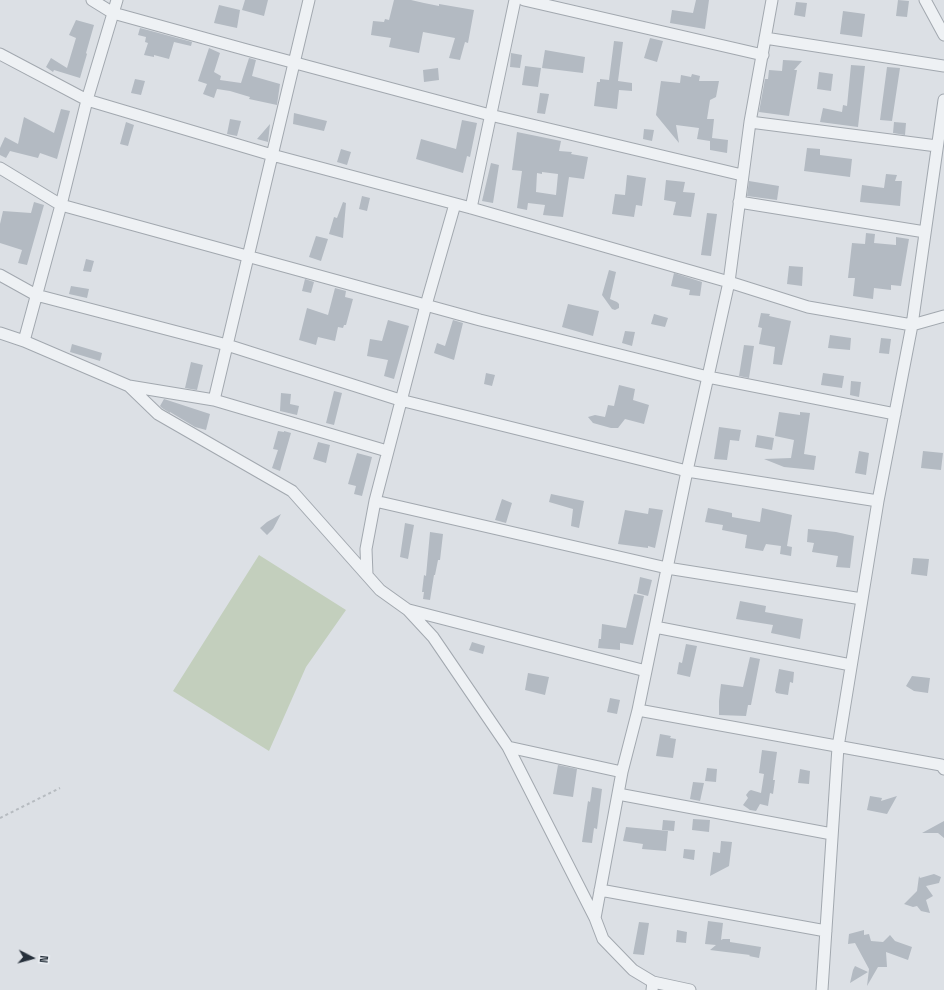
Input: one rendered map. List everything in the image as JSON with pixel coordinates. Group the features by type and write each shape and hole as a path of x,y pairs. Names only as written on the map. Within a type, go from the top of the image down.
{"street":[{"path":"92,0 113,13 294,63 490,115 742,175"},
{"path":"24,340 61,205 87,100 117,0"},
{"path":"214,400 309,0"},
{"path":"471,208 515,0"},
{"path":"524,0 763,55"},
{"path":"595,918 622,772 638,710 687,471 729,282 750,122 772,0"},
{"path":"925,0 944,35"},
{"path":"766,38 944,66"},
{"path":"0,54 87,100 272,155 471,208 729,282 808,307 912,325 944,316"},
{"path":"822,990 838,747 878,501 912,325 944,100"},
{"path":"750,122 937,146"},
{"path":"0,168 61,205 480,320 708,377 895,414"},
{"path":"739,202 925,232"},
{"path":"367,575 366,549 375,501 400,400 455,204"},
{"path":"0,275 36,295 227,345 400,400 687,471 878,501"},
{"path":"0,333 24,340 129,386 214,400 387,451"},
{"path":"129,386 158,414 292,491 380,590 408,610 433,637 508,747 595,918 603,939 633,970 652,986 690,990"},
{"path":"375,501 667,568 862,599"},
{"path":"408,610 646,671"},
{"path":"655,628 851,666"},
{"path":"638,710 942,765 944,768"},
{"path":"508,747 622,772"},
{"path":"618,794 832,834"},
{"path":"600,890 826,931"}],"path":[{"path":"0,818 60,788"}],"green space":[{"path":"259,555 346,610 306,667 269,751 173,691"}],"building":[{"path":"245,0 268,0 264,16 242,10"},
{"path":"394,0 411,0 439,6 439,4 474,10 468,43 465,42 460,60 449,58 455,38 423,32 419,53 389,47 391,38 371,35 373,21 384,22 385,19 389,20"},
{"path":"696,0 709,0 705,29 670,23 672,10 693,13"},
{"path":"898,0 909,1 907,17 896,16"},
{"path":"796,2 807,3 805,17 794,15"},
{"path":"219,5 240,10 237,28 214,23"},
{"path":"843,11 865,14 862,37 840,34"},
{"path":"76,20 94,25 80,78 54,70 53,72 46,67 51,58 67,68 76,38 69,35"},
{"path":"140,28 192,42 191,46 174,42 169,59 154,55 154,57 144,55 148,43 145,42 146,37 138,35"},
{"path":"650,38 663,41 657,62 644,58"},
{"path":"614,41 623,42 618,81 632,83 632,91 619,90 617,109 594,106 597,82 600,82 600,79 609,80"},
{"path":"209,48 220,53 214,72 221,76 220,80 241,83 249,58 256,60 252,76 280,84 277,105 249,99 250,97 230,91 217,89 214,98 203,94 207,84 198,81"},
{"path":"545,50 585,57 583,73 542,68"},
{"path":"511,53 522,55 520,68 510,67"},
{"path":"783,60 802,61 794,70 797,70 789,116 759,112 765,79 768,79 769,70 782,71"},
{"path":"851,65 865,66 858,127 820,122 823,108 842,112 843,105 847,106"},
{"path":"525,66 541,68 538,87 522,85"},
{"path":"887,67 900,68 892,121 880,120"},
{"path":"438,68 439,80 424,82 423,70"},
{"path":"819,72 833,74 831,91 817,89"},
{"path":"692,74 700,76 699,81 719,81 716,97 710,100 707,119 714,119 712,138 728,140 727,153 710,150 710,141 697,139 699,128 676,125 679,143 656,115 661,81 680,83 681,75 691,77"},
{"path":"135,79 145,81 141,95 131,93"},
{"path":"540,93 549,94 545,114 537,113"},
{"path":"61,109 70,111 57,159 40,153 38,158 10,151 6,158 0,155 0,148 5,137 18,144 24,117 54,133"},
{"path":"294,113 327,121 324,131 293,124"},
{"path":"230,119 241,121 237,136 227,134"},
{"path":"462,120 477,123 470,157 467,156 463,173 416,159 421,139 456,149"},
{"path":"126,122 134,125 128,146 120,144"},
{"path":"894,122 906,123 905,135 893,133"},
{"path":"270,124 268,142 257,139"},
{"path":"644,129 654,130 652,141 643,139"},
{"path":"517,132 561,141 559,151 572,152 571,154 588,157 584,179 569,177 563,217 543,215 545,205 528,203 527,210 517,208 522,171 512,170","holes":["542,172 558,174 556,195 536,192 537,173 542,174"]},
{"path":"807,148 820,149 820,155 852,159 850,177 804,171"},
{"path":"341,149 351,152 347,165 337,162"},
{"path":"491,163 499,165 493,203 482,201"},
{"path":"886,174 897,175 895,181 902,181 900,206 860,202 862,185 884,188"},
{"path":"627,175 646,178 642,206 636,205 634,217 612,214 615,194 625,195"},
{"path":"666,180 685,182 683,192 695,193 691,217 673,215 676,202 664,200"},
{"path":"749,181 779,186 777,200 747,196"},
{"path":"362,196 370,198 367,211 359,209"},
{"path":"34,202 44,205 27,265 18,263 22,250 0,243 0,224 3,211 31,213"},
{"path":"343,202 346,203 343,238 329,234 334,217 337,218"},
{"path":"707,213 717,214 711,256 701,255"},
{"path":"866,233 875,234 874,243 896,245 896,237 909,239 901,286 891,285 891,290 874,288 873,299 853,296 855,278 848,278 852,243 865,244"},
{"path":"316,236 328,239 321,261 309,257"},
{"path":"86,259 94,261 91,272 83,271"},
{"path":"789,266 803,267 802,286 787,284"},
{"path":"609,270 616,272 610,299 619,304 619,308 615,310 612,309 602,295"},
{"path":"674,273 702,282 700,296 689,295 690,290 671,286"},
{"path":"305,279 314,282 311,293 302,291"},
{"path":"71,286 89,289 87,298 69,294"},
{"path":"335,288 346,291 345,297 353,299 346,325 344,325 343,328 338,327 335,341 318,337 316,345 299,340 307,308 328,315"},
{"path":"568,304 599,311 593,336 562,327"},
{"path":"761,313 770,314 769,316 791,321 782,365 773,364 775,347 759,344 762,328 758,327"},
{"path":"654,314 668,318 665,327 651,324"},
{"path":"388,320 409,326 394,379 384,376 388,360 367,356 370,339 382,341"},
{"path":"453,320 463,323 454,360 434,353 437,343 445,346"},
{"path":"625,331 635,332 632,346 622,343"},
{"path":"830,335 851,338 850,350 828,348"},
{"path":"881,338 891,339 889,354 879,353"},
{"path":"72,344 102,353 100,361 70,352"},
{"path":"744,345 754,346 749,378 739,376"},
{"path":"191,362 203,365 197,390 185,388"},
{"path":"486,373 495,375 492,386 484,384"},
{"path":"823,373 844,376 842,388 821,385"},
{"path":"851,381 861,382 859,397 850,395"},
{"path":"619,385 635,389 633,400 649,405 644,424 625,419 618,428 611,428 593,423 588,417 595,415 605,417 608,405 614,406"},
{"path":"334,391 342,393 334,425 326,423"},
{"path":"281,393 291,394 290,404 299,406 297,415 280,411"},
{"path":"164,399 210,414 206,430 195,427 162,408 160,406"},
{"path":"779,412 800,415 800,412 810,413 804,454 816,456 814,470 784,467 764,459 791,458 794,440 775,436"},
{"path":"719,427 741,430 739,441 730,440 727,460 714,459"},
{"path":"278,431 291,433 280,471 272,468 278,450 273,449"},
{"path":"757,435 774,438 772,450 755,447"},
{"path":"318,442 330,445 326,463 313,459"},
{"path":"859,451 869,453 866,475 855,473"},
{"path":"923,451 943,453 941,470 921,468"},
{"path":"357,453 372,457 362,496 354,494 356,486 348,484"},
{"path":"551,494 584,501 579,528 571,526 573,509 549,502"},
{"path":"502,499 512,503 506,523 495,520"},
{"path":"649,508 663,510 655,548 648,546 648,548 618,544 625,510 648,514"},
{"path":"708,508 732,513 732,517 760,522 762,508 792,515 787,546 792,547 791,556 780,554 781,546 766,544 763,551 745,548 747,535 722,530 723,525 705,522"},
{"path":"281,514 273,529 267,535 260,528 267,522"},
{"path":"405,523 414,525 408,559 400,557"},
{"path":"808,529 836,532 854,536 850,568 836,567 838,556 812,552 814,543 807,542"},
{"path":"430,532 443,534 440,560 438,560 434,575 430,600 423,599 424,592 422,592 424,575 426,576"},
{"path":"913,558 929,559 927,576 911,574"},
{"path":"640,577 652,580 648,596 637,593"},
{"path":"634,594 644,596 633,645 620,643 620,650 598,648 599,639 601,639 602,624 626,628"},
{"path":"740,601 766,606 765,612 803,619 800,639 771,633 773,625 736,619"},
{"path":"472,642 485,646 483,654 469,650"},
{"path":"686,644 697,646 690,677 677,674 679,662 682,663"},
{"path":"750,657 760,659 751,705 748,705 746,716 719,715 721,684 743,687"},
{"path":"779,669 794,672 793,683 790,682 788,695 776,693 775,691"},
{"path":"528,673 549,677 545,695 525,690"},
{"path":"912,676 930,678 928,693 914,691 906,686"},
{"path":"610,698 620,700 617,714 607,712"},
{"path":"660,734 671,736 670,738 676,739 673,758 656,756"},
{"path":"762,750 777,752 773,780 775,780 773,794 770,793 768,806 760,804 756,811 750,810 743,805 748,798 746,795 749,791 751,790 761,793 764,774 759,773"},
{"path":"558,765 577,769 573,797 553,794"},
{"path":"707,768 717,769 716,782 705,781"},
{"path":"800,769 810,771 809,784 798,783"},
{"path":"693,782 704,783 700,801 690,799"},
{"path":"592,787 602,789 597,829 594,828 592,843 582,842 588,801 590,802"},
{"path":"870,796 882,798 881,801 897,796 887,814 867,810"},
{"path":"693,819 710,820 709,832 692,830"},
{"path":"663,820 675,821 674,831 662,830"},
{"path":"944,821 944,838 938,833 922,833"},
{"path":"626,827 668,831 666,851 642,849 643,844 623,841"},
{"path":"721,841 732,842 729,866 710,876 713,852 720,853"},
{"path":"684,849 695,850 694,860 683,858"},
{"path":"934,874 941,877 939,883 926,886 933,896 926,900 930,913 921,911 917,906 913,907 904,904 917,891 919,876 920,878"},
{"path":"708,921 723,923 721,940 730,939 730,942 761,947 759,958 749,956 750,955 710,950 716,945 705,944"},
{"path":"639,922 649,923 644,955 633,954"},
{"path":"677,930 687,932 686,943 676,942"},
{"path":"864,930 864,935 869,934 871,941 883,942 890,935 895,941 912,947 908,960 886,952 887,967 878,967 867,986 869,969 855,943 848,944 849,934"},
{"path":"855,966 868,972 850,983 853,970"}]}
